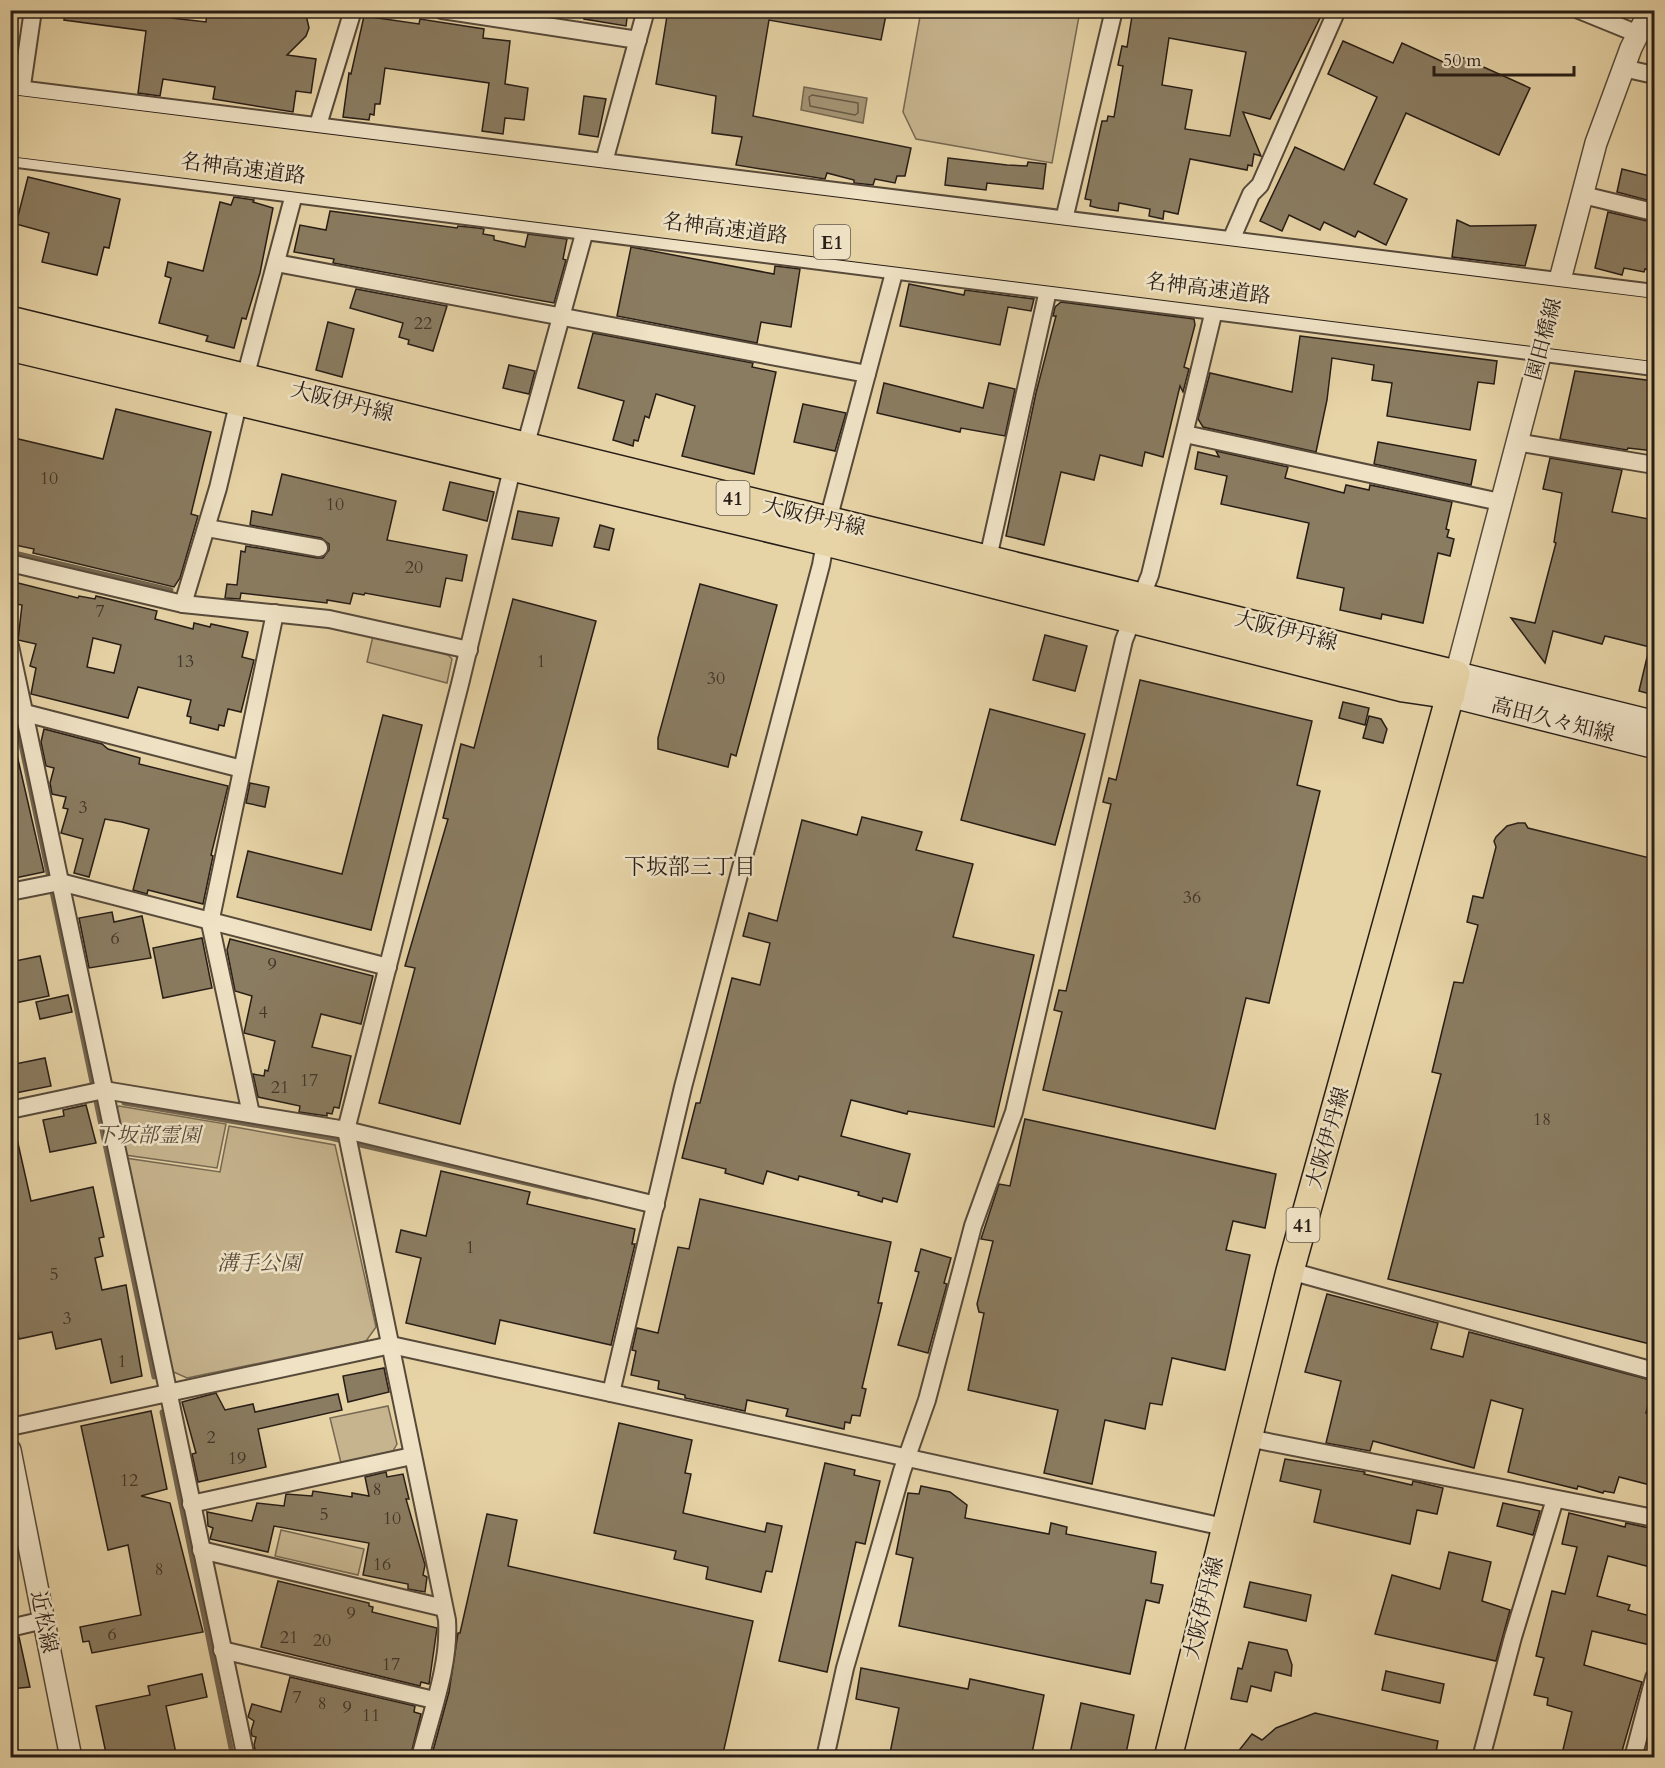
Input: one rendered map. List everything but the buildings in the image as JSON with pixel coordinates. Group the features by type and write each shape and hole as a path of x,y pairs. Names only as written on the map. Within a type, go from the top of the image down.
{"highway":[{"name":"名神高速道路","path":"14,96 1654,315"},
{"name":"名神高速道路","path":"11,156 1654,345"}],"main road":[{"name":"大阪伊丹線","path":"10,320 242,391"},
{"name":"大阪伊丹線","path":"10,347 242,391 828,532 1136,610 1403,688 1453,685 1290,1271 1224,1527 1168,1758"},
{"name":"大阪伊丹線","path":"828,532 988,558 1136,610"},
{"name":"高田久々知線","path":"1453,685 1654,723"},
{"name":"高田久々知線","path":"1453,685 1654,746"}],"street":[{"path":"33,10 14,96 11,156 585,232 1049,288 1654,367"},
{"path":"183,604 207,528 314,124 353,10"},
{"path":"442,10 638,40"},
{"path":"420,1758 448,1641 444,1608 346,1131 519,458 561,317 646,10"},
{"path":"988,558 1114,10"},
{"path":"825,1758 845,1668 933,1378 981,1200 1000,1156 1014,1112 1124,640 1150,575 1231,240 1251,194 1260,185 1337,10"},
{"path":"1580,10 1638,34"},
{"name":"園田橋線","path":"1453,685 1596,143 1623,68 1650,10"},
{"path":"1623,68 1654,75"},
{"path":"14,96 314,124 899,200 1654,292"},
{"path":"1583,195 1649,211"},
{"path":"611,1393 682,1087 828,532 832,505 893,269 899,200"},
{"path":"276,263 867,374"},
{"path":"1185,434 1500,502"},
{"path":"1516,442 1654,465"},
{"path":"207,528 319,549"},
{"path":"10,563 183,604 328,619 469,651"},
{"path":"251,1114 210,923 275,614"},
{"path":"10,646 246,1758"},
{"path":"25,713 242,769"},
{"path":"10,892 60,882 388,968"},
{"path":"10,1110 104,1090 346,1131 656,1205"},
{"path":"1290,1271 1654,1371"},
{"path":"10,1427 390,1345 1224,1527"},
{"path":"1248,1438 1654,1518"},
{"name":"近松線","path":"10,1450 71,1758"},
{"path":"192,1504 412,1456"},
{"path":"1481,1758 1513,1637 1555,1499"},
{"path":"201,1550 444,1608"},
{"path":"10,1628 44,1620"},
{"path":"222,1650 435,1700"},
{"path":"1633,1758 1654,1678"}],"green space":[{"path":"921,11 1080,11 1052,163 916,139 903,112"},
{"path":"373,636 448,655 452,659 447,683 367,662"},
{"name":"下坂部霊園","path":"119,1106 226,1124 217,1168 125,1155 116,1109"},
{"name":"溝手公園","path":"229,1126 335,1145 376,1327 366,1341 187,1378 169,1370 125,1158 220,1172"},
{"path":"388,1406 397,1444 393,1451 341,1463 330,1418"},
{"path":"281,1530 364,1549 358,1575 275,1556"}],"water":[{"path":"804,87 867,98 863,123 801,110"}],"waterway":[{"path":"10,552 171,590"},
{"path":"10,692 154,1377"},
{"path":"124,1103 330,1138 587,1197"},
{"path":"162,1412 232,1753 227,1758"}],"district":[{"name":"下坂部三丁目","path":"690,867"}]}
